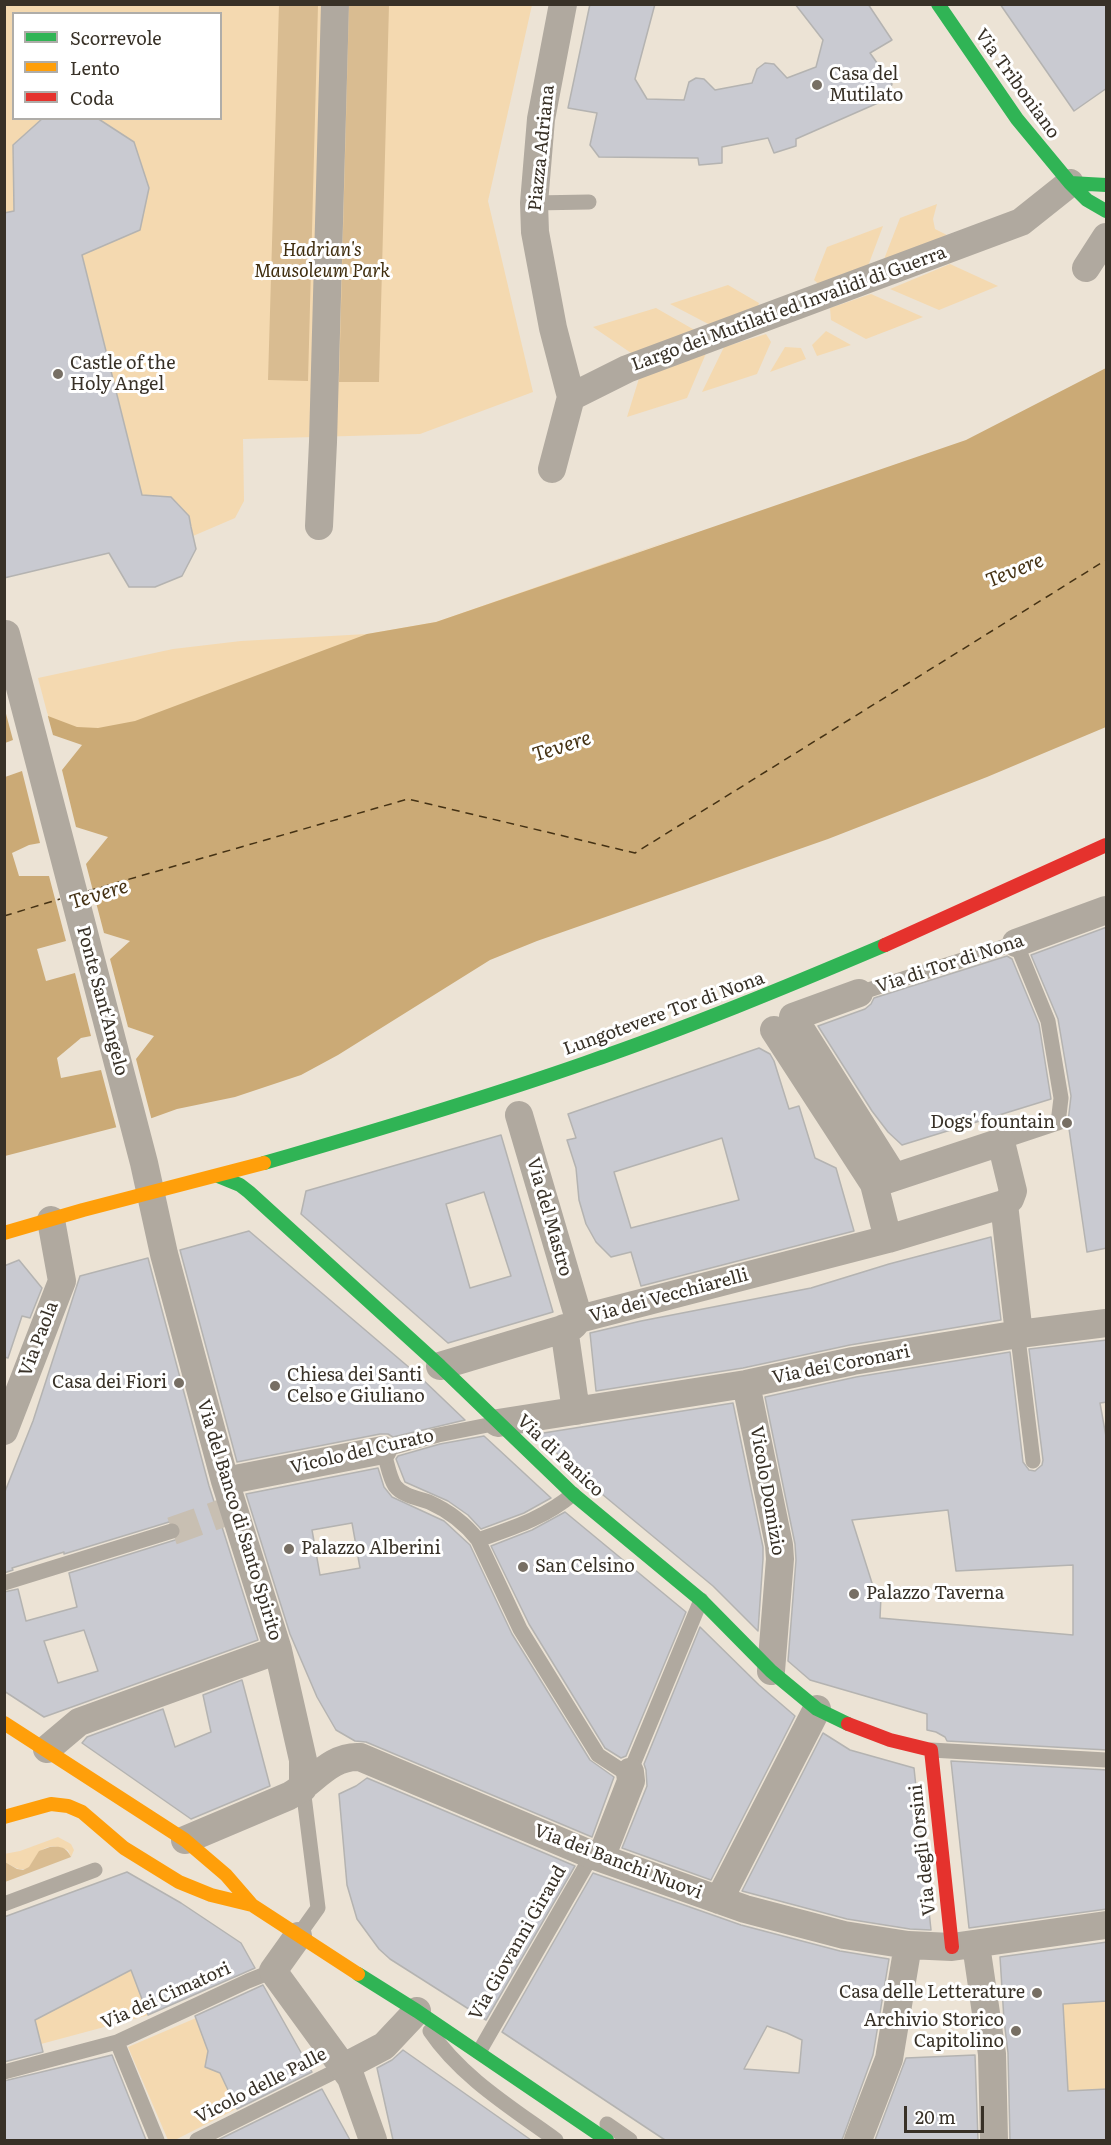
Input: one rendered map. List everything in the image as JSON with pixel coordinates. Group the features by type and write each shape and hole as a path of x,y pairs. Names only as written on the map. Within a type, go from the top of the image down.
{"street":[{"path":"319,526 335,4"},
{"name":"Piazza Adriana","path":"563,4 541,119 534,203 535,232 553,328 572,397"},
{"name":"Via Triboniano","path":"938,4 1054,165 1087,200 1107,212"},
{"path":"1070,183 1107,185"},
{"name":"Largo dei Mutilati ed Invalidi di Guerra","path":"572,397 627,369 1021,222 1070,183"},
{"path":"1086,268 1107,237"},
{"path":"552,469 572,397"},
{"name":"Ponte Sant'Angelo","path":"9,646 126,1150 152,1193"},
{"name":"Lungotevere Tor di Nona","path":"4,1233 218,1176 510,1089 756,1000 1107,845"},
{"name":"Via di Tor di Nona","path":"1016,944 1107,910"},
{"name":"Via di Tor di Nona","path":"784,1023 859,993"},
{"path":"784,1023 876,1174 878,1241"},
{"path":"784,1023 876,1174"},
{"name":"Via del Mastro","path":"519,1115 571,1324 576,1411"},
{"path":"876,1174 1001,1142 1013,1191 1010,1199 1004,1204 1020,1334"},
{"name":"Via di Panico","path":"218,1176 245,1188 440,1366 573,1494 701,1600 771,1671 817,1709 870,1733 913,1747 931,1750"},
{"name":"Via del Banco di Santo Spirito","path":"152,1193 164,1254 225,1481 278,1650 303,1760 303,1788"},
{"name":"Via dei Vecchiarelli","path":"440,1366 571,1324 878,1241 1004,1204"},
{"name":"Via Paola","path":"4,1431 62,1281 51,1220"},
{"name":"Via dei Coronari","path":"498,1423 746,1383 853,1361 1020,1334 1107,1323"},
{"name":"Vicolo Domizio","path":"746,1383 779,1545 780,1559 771,1671"},
{"name":"Vicolo del Curato","path":"225,1481 383,1450"},
{"path":"47,1749 79,1722 278,1650"},
{"path":"719,1900 817,1709"},
{"path":"4,1723 185,1840 226,1875 252,1905 417,2011 384,2046 344,2067"},
{"name":"Via degli Orsini","path":"931,1750 964,1946"},
{"name":"Via dei Banchi Nuovi","path":"185,1840 303,1788 336,1761 352,1756 360,1757 596,1856 719,1900 811,1927 870,1940 908,1945 964,1946 1107,1925"},
{"path":"596,1856 631,1781 630,1772"},
{"path":"4,1817 51,1804 68,1806 87,1816 124,1848 179,1882 211,1895 252,1905"},
{"path":"298,1936 273,1971 344,2067 355,2089 373,2140"},
{"path":"858,2140 889,2059 908,1945"},
{"path":"964,1946 992,2054 994,2140"},
{"path":"487,2046 598,2138"}],"lane":[{"path":"534,203 589,202"},
{"path":"1001,1142 1058,1123 1061,1098 1048,1021 1016,944"},
{"name":"Via di Tor di Nona","path":"859,993 1016,944"},
{"path":"1020,1334 1019,1346 1033,1461"},
{"name":"Vicolo del Curato","path":"383,1450 438,1435 498,1423"},
{"path":"383,1450 394,1485 403,1493 430,1503 454,1516 478,1540 520,1629 598,1755 621,1770 630,1772 701,1600"},
{"path":"478,1540 537,1518 560,1505 573,1494"},
{"path":"4,1583 172,1531"},
{"path":"931,1750 1107,1760"},
{"path":"298,1936 318,1908 303,1788"},
{"name":"Via Giovanni Giraud","path":"487,2046 596,1856"},
{"path":"4,1904 95,1870"},
{"name":"Via dei Cimatori","path":"4,2072 117,2042 273,1971"},
{"path":"417,2011 487,2046"},
{"path":"417,2011 442,2048 453,2059 485,2088 556,2140"},
{"path":"117,2042 157,2140"},
{"path":"515,2059 630,2140"},
{"name":"Vicolo delle Palle","path":"197,2140 344,2067"}],"green space":[{"name":"Hadrian's Mausoleum Park","path":"4,5 532,5 488,201 533,392 420,434 243,439 244,501 235,518 193,536 189,516 171,497 142,495 82,254 140,230 149,188 98,120 222,120 222,12 12,12 12,120 42,120 13,145 14,211 5,213"},
{"path":"937,204 933,219 935,229 947,235 881,267 900,218"},
{"path":"883,226 865,274 824,289 814,280 827,247"},
{"path":"950,264 998,286 939,310 890,289"},
{"path":"728,285 759,303 755,316 716,328 670,304"},
{"path":"871,294 923,317 866,339 831,320 830,308"},
{"path":"656,308 698,332 634,355 593,327"},
{"path":"826,331 851,345 817,356 812,345"},
{"path":"766,334 771,342 757,374 702,392 724,347"},
{"path":"785,347 801,348 806,359 770,372"},
{"path":"707,351 687,398 627,417 641,372"},
{"path":"700,530 173,718 53,735 38,678 173,649 241,641 367,634 436,622"},
{"path":"58,1837 71,1844 74,1850 71,1857 68,1850 53,1846 40,1852 29,1868 19,1869 5,1862 4,1854 20,1851"},
{"path":"131,1970 149,2015 41,2044 31,2006 56,2009"},
{"path":"1106,2001 1106,2089 1068,2091 1063,2004"},
{"path":"196,2018 210,2055 206,2062 207,2068 219,2069 236,2109 175,2140 168,2140 128,2047"}],"shaded area":[{"path":"279,4 318,5 308,381 268,380"},
{"path":"349,5 389,5 379,382 339,382"},
{"path":"50,1847 63,1848 71,1857 5,1882 5,1862 23,1870 29,1867 39,1851"}],"water":[{"name":"Tevere","path":"1106,368 1106,727 987,777 828,839 537,941 490,960 338,1055 301,1075 235,1097 177,1109 152,1118 5,1156 5,713 48,716 77,727 98,728 135,721 367,634 436,622 966,440"}],"pier":[{"path":"18,709 47,713 53,735 82,745 62,770 76,827 108,837 86,864 104,933 130,941 110,959 128,1027 154,1036 136,1059 152,1121 117,1130 101,1070 61,1078 57,1058 81,1038 91,1036 75,973 46,981 37,949 66,941 49,876 19,876 12,853 29,845 40,843 22,771 5,777 5,743 13,740 5,710"}],"building":[{"name":"Casa del Mutilato","path":"590,4 655,4 635,79 647,99 684,100 689,82 696,78 704,79 715,90 752,83 757,69 765,63 774,64 787,78 816,67 823,40 795,4 868,4 892,40 870,53 892,84 887,99 796,139 796,146 774,153 768,138 722,147 722,163 699,165 698,158 599,157 590,145 597,113 568,108"},
{"path":"1000,4 1107,4 1107,88 1074,111"},
{"name":"Castle of the Holy Angel","path":"41,120 100,120 134,142 149,188 140,230 82,255 142,495 171,497 189,516 196,549 182,576 155,587 129,587 109,553 4,578 4,213 14,211 13,145"},
{"path":"1107,927 1107,1248 1087,1252 1068,1122 1071,1096 1058,1019 1031,955"},
{"path":"1007,956 1012,959 1039,1024 1051,1099 902,1145 888,1132 872,1111 818,1026 865,1009 874,998"},
{"path":"759,1048 770,1054 774,1061 789,1109 799,1106 815,1158 836,1168 854,1231 641,1286 631,1252 611,1257 596,1242 586,1224 579,1200 576,1168 567,1140 576,1138 568,1114","holes":["722,1138 739,1200 631,1228 614,1172"]},
{"path":"501,1135 553,1312 448,1343 301,1214 306,1191","holes":["484,1192 511,1276 470,1288 446,1204"]},
{"path":"249,1231 418,1375 465,1420 393,1437 380,1434 237,1462 180,1250"},
{"path":"991,1237 1001,1320 850,1345 743,1368 596,1391 590,1333 811,1288 889,1264"},
{"path":"148,1258 209,1486 258,1640 44,1717 4,1691 4,1592 18,1589 26,1621 77,1607 69,1573 175,1540 182,1533 178,1524 169,1522 12,1568 13,1570 4,1573 4,1494 33,1421 80,1276","holes":["84,1630 98,1671 58,1683 44,1641"]},
{"path":"19,1260 42,1288 30,1318 22,1316 8,1358 4,1357 4,1266"},
{"name":"Palazzo Taverna","path":"1107,1340 1107,1402 1100,1403 1107,1442 1107,1750 947,1741 945,1737 936,1732 927,1730 927,1714 810,1680 788,1661 796,1560 795,1544 765,1397 856,1377 1010,1352 1023,1462 1029,1470 1035,1471 1042,1465 1043,1460 1029,1349","holes":["948,1510 956,1571 1073,1565 1073,1635 880,1618 881,1596 872,1583 852,1520"]},
{"path":"733,1403 763,1547 758,1631 713,1586 585,1480 537,1434"},
{"path":"484,1436 551,1498 524,1513 481,1529 468,1515 448,1501 405,1482 396,1459 398,1456 440,1444"},
{"path":"378,1468 384,1487 392,1497 444,1521 470,1545 512,1634 590,1760 614,1777 592,1837 366,1742 355,1741 336,1730 317,1697 290,1634 246,1494","holes":["352,1523 360,1568 320,1575 312,1530"]},
{"path":"565,1512 686,1612 626,1756 621,1758 605,1748 529,1624 491,1546 532,1530"},
{"path":"700,1627 759,1685 795,1716 711,1880 622,1848 647,1786 644,1764"},
{"path":"242,1680 270,1786 191,1819 82,1743 87,1737 163,1709 175,1747 211,1732 203,1695"},
{"path":"823,1733 850,1750 914,1768 931,1930 847,1919 742,1891"},
{"path":"951,1761 1107,1770 1107,1909 969,1928"},
{"path":"367,1778 575,1866 486,2020 390,1959 379,1949 357,1919 347,1885 339,1794"},
{"path":"127,1872 181,1903 241,1943 255,1968 148,2015 131,1970 35,2020 43,2052 4,2062 4,1917"},
{"path":"593,1873 741,1925 840,1951 889,1959 873,2055 842,2140 665,2140 502,2032","holes":["767,2026 802,2040 799,2073 744,2069"]},
{"path":"1107,1942 1107,2001 1063,2004 1068,2091 1107,2089 1107,2140 1010,2140 1008,2053 1000,1957"},
{"path":"263,1985 312,2072 237,2109 220,2073 205,2067 208,2051 195,2016"},
{"path":"403,2050 531,2140 393,2140 377,2068 392,2060"},
{"path":"112,2055 146,2140 4,2140 4,2081"},
{"path":"975,2055 978,2140 875,2140 906,2058"},
{"path":"322,2089 350,2140 218,2140"}],"ferry route":[{"path":"88,891 408,799 635,853 1106,560"},
{"path":"4,916 60,899"}],"tunnel":[{"path":"172,1531 234,1509"}],"traffic: fast":[{"path":"938,4 1017,119 1070,183 1106,185"},
{"path":"1070,183 1087,200 1106,211"},
{"path":"264,1163 425,1115 585,1063 736,1007 885,945"},
{"path":"218,1176 240,1185 249,1192 440,1366 573,1494 701,1600 771,1671 817,1709 848,1724"},
{"path":"358,1974 417,2011 607,2140"}],"traffic: slow":[{"path":"4,1233 264,1163"},
{"path":"4,1723 185,1840 226,1875 252,1905"},
{"path":"4,1817 51,1804 68,1806 82,1812 124,1848 179,1882 211,1895 252,1905 358,1974"}],"traffic: jam":[{"path":"885,945 1106,845"},
{"path":"848,1724 890,1740 931,1750 952,1947"}],"place":[{"name":"Casa del Mutilato","path":"817,85"},
{"name":"Castle of the Holy Angel","path":"58,374"},
{"name":"Dogs' fountain","path":"1067,1123"},
{"name":"Casa dei Fiori","path":"179,1383"},
{"name":"Chiesa dei Santi Celso e Giuliano","path":"275,1386"},
{"name":"Palazzo Alberini","path":"289,1549"},
{"name":"San Celsino","path":"523,1567"},
{"name":"Palazzo Taverna","path":"854,1594"},
{"name":"Casa delle Letterature","path":"1037,1993"},
{"name":"Archivio Storico Capitolino","path":"1016,2031"}]}
